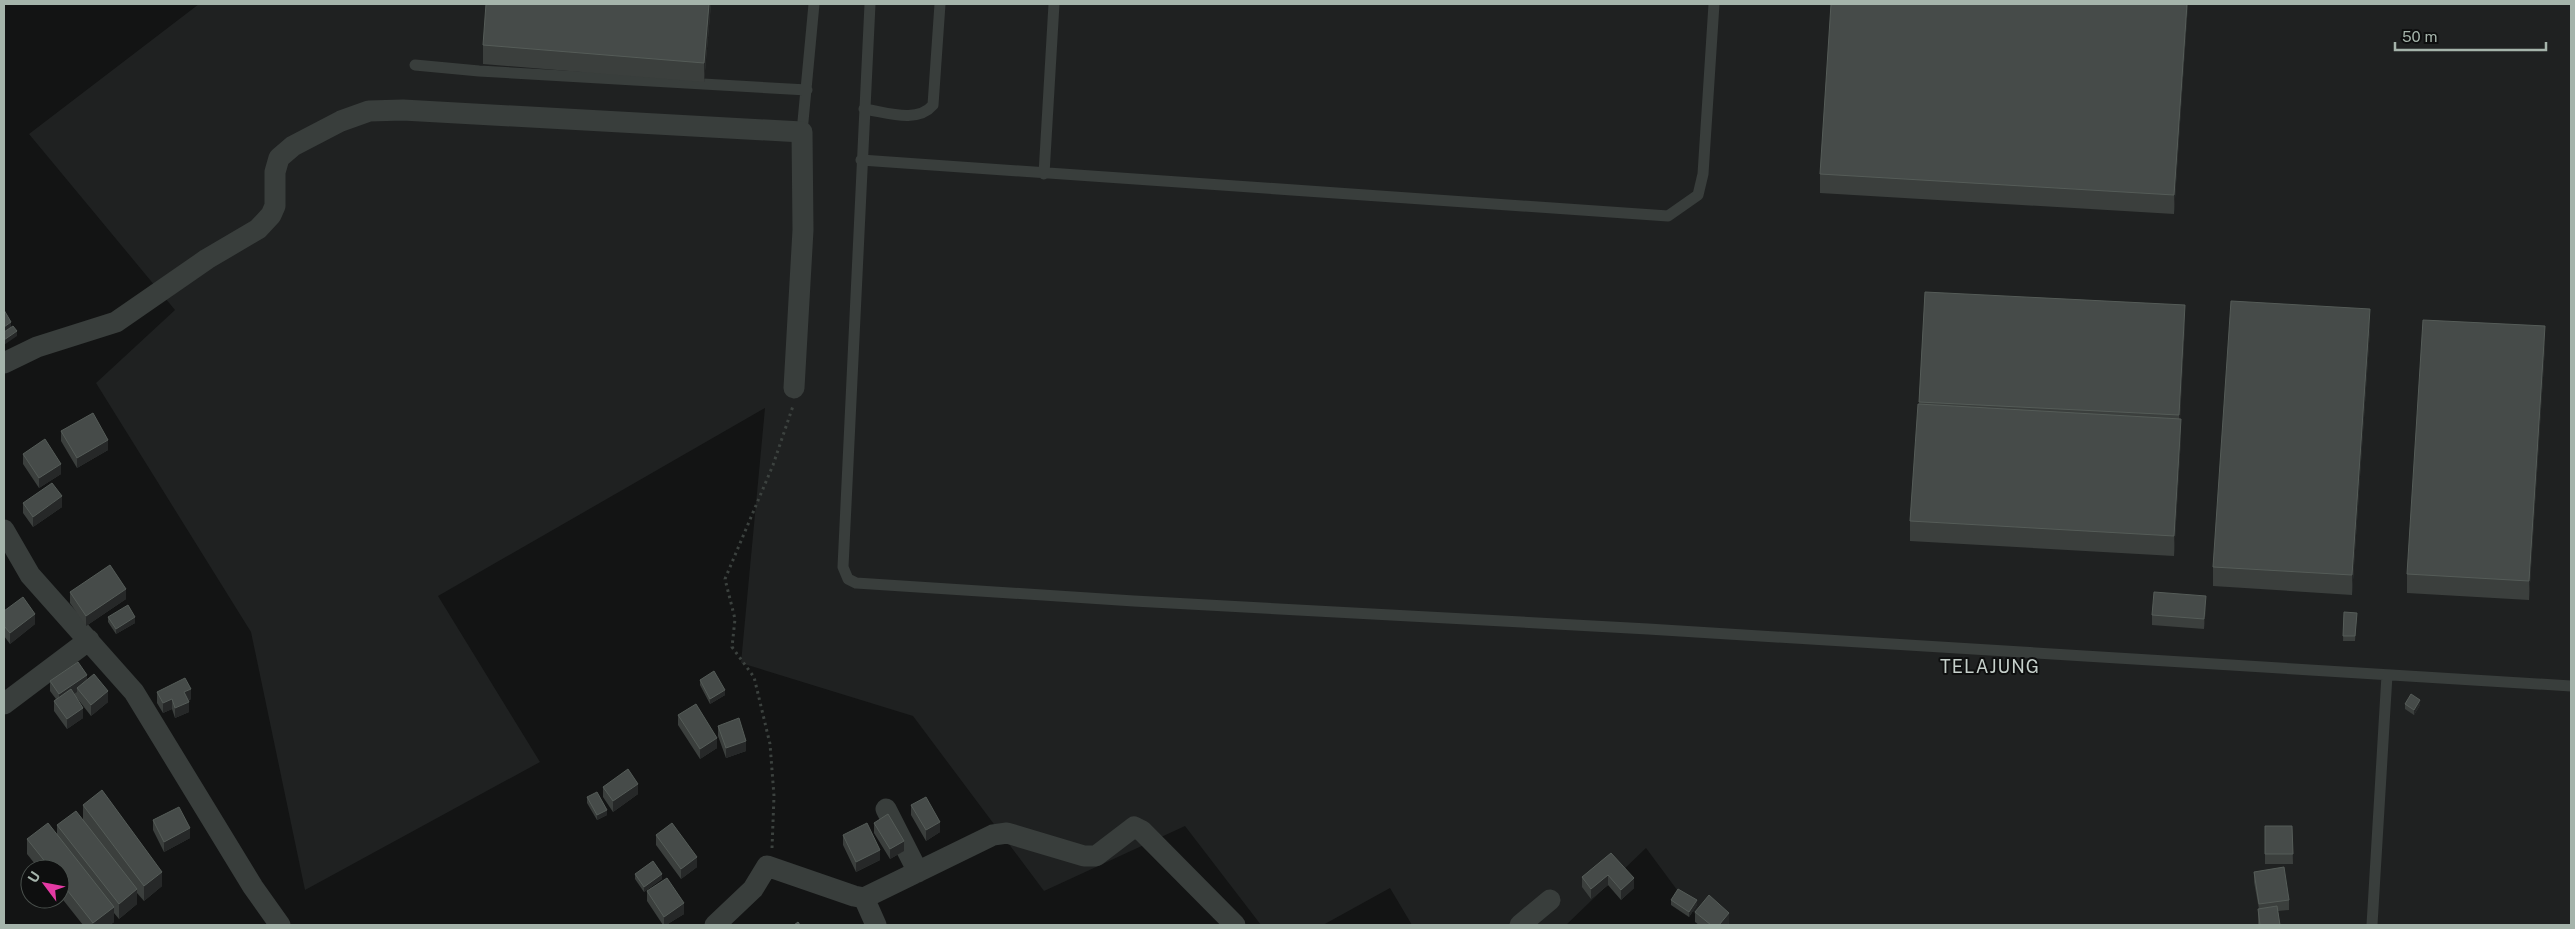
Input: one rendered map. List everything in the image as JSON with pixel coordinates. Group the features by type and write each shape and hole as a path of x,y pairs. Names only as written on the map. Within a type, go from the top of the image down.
{"street":[{"path":"4,363 37,347 116,322 208,259 258,229 271,215 275,206 276,165 285,152 341,121 369,111 403,110 802,132 802,230 794,388"},
{"path":"4,530 30,576 134,692 254,887 280,925"},
{"path":"4,704 89,640"},
{"path":"886,808 918,872"},
{"path":"715,925 753,889 767,866 864,898 993,835 1007,833 1084,856 1096,856 1134,827 1142,831 1235,925"},
{"path":"864,898 876,925"},
{"path":"1520,925 1550,900"}],"lane":[{"path":"802,132 814,4"},
{"path":"870,4 861,160 843,567 848,579 856,583 1144,602 1648,629 2571,686"},
{"path":"864,109 916,116 928,112 933,105 940,4"},
{"path":"1044,174 1054,4"},
{"path":"861,160 1668,216 1680,210 1698,195 1702,174 1714,4"},
{"path":"415,65 479,71 807,90"},
{"path":"2372,925 2387,675"}],"path":[{"path":"767,866 773,845 774,796 770,744 762,722 754,677 732,647 735,619 725,579 786,429 792,410 794,388"}],"shaded area":[{"path":"199,4 2571,4 2571,925 1703,925 1646,848 1566,925 1412,925 1390,888 1323,925 1261,925 1185,826 1044,891 913,716 741,663 765,408 438,596 540,762 305,890 251,632 96,383 175,310 29,134"}],"building":[{"path":"486,4 709,4 704,63 483,45"},
{"path":"1831,4 2187,4 2174,195 1820,174"},
{"path":"1925,292 2185,305 2179,415 1919,402"},
{"path":"2231,301 2370,309 2352,575 2213,567"},
{"path":"4,310 11,322 4,327"},
{"path":"2423,320 2545,326 2529,581 2407,574"},
{"path":"13,326 17,331 4,340 4,332"},
{"path":"1918,404 2181,419 2174,536 1910,521"},
{"path":"93,413 108,440 77,458 61,431"},
{"path":"45,439 61,464 39,478 23,454"},
{"path":"52,483 62,496 33,517 23,503"},
{"path":"110,565 126,589 86,616 70,592"},
{"path":"2154,592 2206,596 2204,619 2152,615"},
{"path":"23,597 35,614 10,633 4,626 4,611"},
{"path":"128,605 135,617 116,629 108,617"},
{"path":"2344,612 2357,613 2355,636 2343,636"},
{"path":"78,662 87,675 59,694 50,681"},
{"path":"714,671 725,690 710,699 700,680"},
{"path":"94,674 108,691 91,705 77,688"},
{"path":"185,678 191,689 184,692 189,702 175,708 172,699 163,703 157,692"},
{"path":"71,689 83,708 67,719 54,701"},
{"path":"2411,694 2420,700 2414,710 2405,704"},
{"path":"696,704 717,738 700,749 678,715"},
{"path":"739,718 746,741 726,748 718,726"},
{"path":"628,769 638,784 613,801 603,787"},
{"path":"102,790 162,872 144,886 83,805"},
{"path":"597,792 607,810 597,815 587,797"},
{"path":"926,797 940,822 926,830 911,805"},
{"path":"179,807 190,828 164,842 153,820"},
{"path":"76,811 137,889 119,904 57,825"},
{"path":"888,814 904,841 890,849 874,823"},
{"path":"48,823 114,907 93,923 70,894 70,859 43,859 27,839"},
{"path":"672,823 697,857 681,869 656,835"},
{"path":"867,823 880,850 856,862 843,835"},
{"path":"2265,826 2292,826 2293,854 2265,854"},
{"path":"1611,853 1634,878 1621,890 1608,875 1591,889 1582,877"},
{"path":"653,861 662,874 644,887 635,874"},
{"path":"2284,867 2289,900 2259,904 2254,872"},
{"path":"667,878 684,903 664,917 647,891"},
{"path":"1678,889 1697,900 1689,912 1671,900"},
{"path":"1709,895 1729,913 1719,925 1711,925 1695,912"},
{"path":"2277,906 2280,925 2260,925 2258,909"}],"district":[{"name":"TELAJUNG","path":"1990,666"}]}
